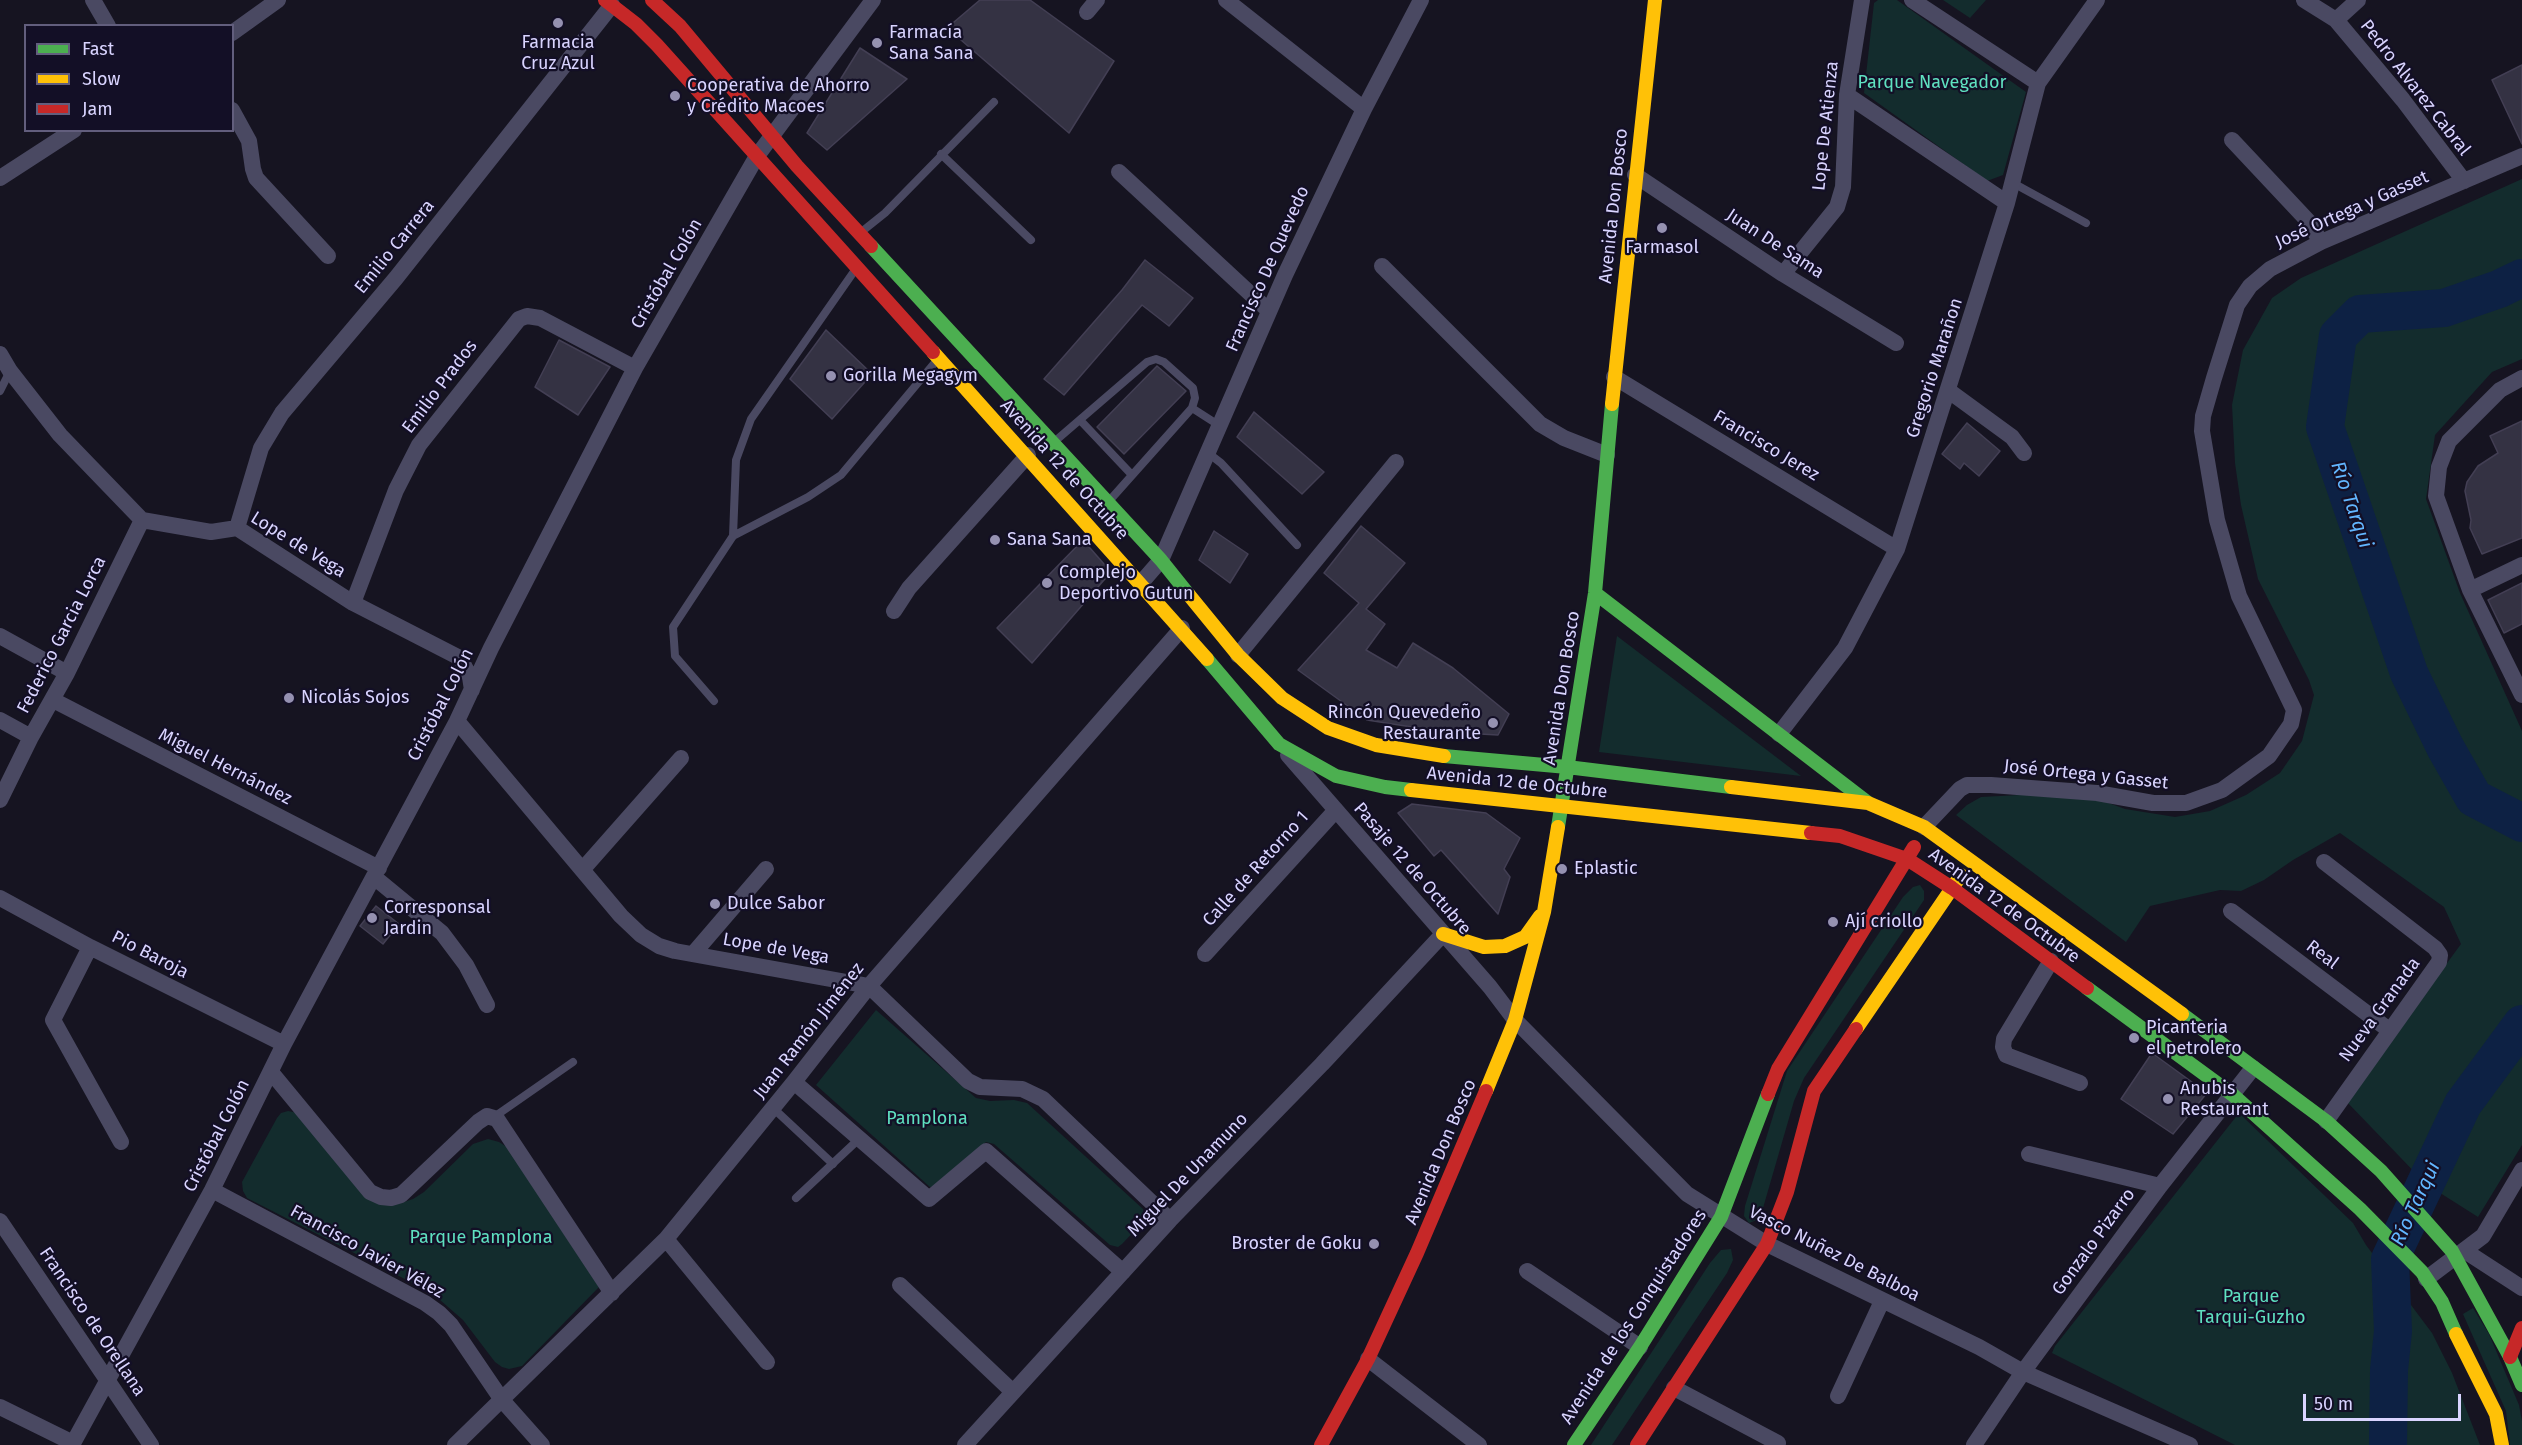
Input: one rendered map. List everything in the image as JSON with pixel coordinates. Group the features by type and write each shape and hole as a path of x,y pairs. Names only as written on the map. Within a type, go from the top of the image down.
{"main road":[{"name":"Avenida 12 de Octubre","path":"652,0 680,26 773,137 860,234 1161,560 1238,655 1282,698 1328,728 1376,745 1416,753 1567,767 1868,803 1924,828 2083,940 2326,1121 2381,1171 2458,1253 2522,1385"},
{"name":"Avenida Don Bosco","path":"1321,1445 1368,1359 1422,1243 1515,1020 1544,912 1579,705 1595,593 1614,377 1655,0"},
{"name":"Avenida 12 de Octubre","path":"609,2 657,45 1028,455 1182,628 1279,744 1336,776 1384,787 1840,836 1907,859 1952,888 2233,1095 2360,1209 2424,1275 2442,1302 2496,1414 2502,1445"},
{"path":"1595,593 1868,803"},
{"name":"José Ortega y Gasset","path":"1907,859 1924,828"},
{"name":"Avenida de los Conquistadores","path":"1574,1445 1640,1347 1720,1217 1778,1069 1907,859"},
{"path":"1637,1445 1767,1244 1787,1192 1814,1091 1970,860"},
{"path":"1443,934 1484,947 1505,946 1525,937 1544,912"},
{"path":"2510,1357 2522,1328"}],"street":[{"path":"93,0 107,24"},
{"path":"234,32 278,0"},
{"name":"Cristóbal Colón","path":"73,1444 212,1190 284,1044 457,722 635,368 758,156 873,0"},
{"path":"1226,0 1364,110"},
{"name":"Francisco De Quevedo","path":"1141,583 1161,560 1269,311 1364,110 1421,0"},
{"name":"Lope De Atienza","path":"1784,274 1837,207 1843,187 1846,95 1862,0"},
{"path":"1912,0 2038,82"},
{"name":"Gregorio Marañon","path":"1779,734 1845,648 1897,549 1949,391 2013,183 2038,82 2097,0"},
{"name":"Pedro Alvarez Cabral","path":"2304,0 2336,20 2403,100 2464,181"},
{"path":"2336,20 2358,0"},
{"name":"Emilio Carrera","path":"237,528 261,448 282,413 396,278 609,2"},
{"path":"1846,95 2007,202"},
{"path":"234,114 249,141 256,178 328,256"},
{"path":"0,178 71,132"},
{"path":"2232,141 2308,221 2321,242"},
{"name":"José Ortega y Gasset","path":"1924,828 1960,789 1976,784 2097,793 2171,804 2196,801 2222,790 2260,765 2269,756 2291,724 2294,710 2239,596 2217,520 2202,431 2211,388 2237,305 2250,286 2270,269 2321,242 2522,156"},
{"path":"1119,172 1269,311"},
{"name":"Juan De Sama","path":"1635,175 1784,274 1896,343"},
{"path":"1382,266 1540,424 1564,438 1607,455"},
{"name":"Emilio Prados","path":"353,603 396,490 419,445 519,319 527,316 540,318 635,368"},
{"path":"0,354 10,371 68,443 142,520"},
{"name":"Francisco Jerez","path":"1614,377 1897,549"},
{"path":"2522,378 2500,390 2449,441 2439,466 2436,496 2470,590 2522,695"},
{"path":"1949,391 2012,437 2024,453"},
{"path":"894,611 909,588 1028,455"},
{"path":"1238,655 1396,462"},
{"name":"Lope de Vega","path":"142,520 211,532 237,528 353,603 460,658 470,677 472,690"},
{"name":"Federico Garcia Lorca","path":"0,800 31,737 67,673 142,520"},
{"path":"2470,590 2522,565"},
{"name":"Juan Ramón Jiménez","path":"455,1445 666,1239 794,1082 868,986 1182,628"},
{"path":"0,636 67,673"},
{"name":"Miguel Hernández","path":"53,700 376,872 442,933 466,965 487,1005"},
{"path":"0,720 31,737"},
{"name":"Lope de Vega","path":"457,722 621,916 658,946 868,986"},
{"name":"Pasaje 12 de Octubre","path":"1279,744 1490,987 1515,1020"},
{"path":"583,869 681,758"},
{"name":"Calle de Retorno 1","path":"1205,954 1336,810"},
{"name":"Nueva Granada","path":"2324,862 2440,954 2439,962 2326,1121"},
{"path":"693,954 766,869"},
{"name":"Pio Baroja","path":"0,898 90,947 284,1044"},
{"name":"Real","path":"2231,911 2389,1030"},
{"name":"Miguel De Unamuno","path":"965,1445 1170,1220 1322,1064 1443,934"},
{"path":"90,947 53,1020 122,1142"},
{"path":"2050,961 2004,1039 2003,1047 2006,1055 2080,1083"},
{"path":"868,986 968,1081 980,1087 1022,1089 1043,1099 1170,1220"},
{"name":"Vasco Nuñez De Balboa","path":"1515,1020 1687,1194 1720,1217 1767,1244 2023,1371 2190,1445"},
{"name":"Gonzalo Pizarro","path":"1974,1445 2023,1371 2160,1186 2253,1068"},
{"path":"271,1072 370,1192 381,1197 391,1198 401,1195 487,1116 501,1121 612,1293"},
{"path":"794,1082 929,1199 986,1151 1123,1272"},
{"path":"2029,1154 2160,1186"},
{"path":"2424,1275 2483,1236 2522,1170"},
{"name":"Francisco Javier Vélez","path":"212,1190 432,1308 451,1325 502,1400 542,1445"},
{"name":"Francisco de Orellana","path":"0,1221 151,1445"},
{"path":"666,1239 767,1362"},
{"path":"2458,1253 2522,1288"},
{"path":"1527,1271 1640,1347"},
{"path":"900,1285 1013,1392"},
{"path":"1838,1396 1882,1301"},
{"path":"1368,1359 1479,1445"},
{"path":"1674,1388 1778,1443"},
{"path":"0,1407 73,1444"}],"lane":[{"path":"860,234 885,213 994,102"},
{"path":"941,154 1031,240"},
{"path":"2013,183 2086,223"},
{"path":"733,536 736,460 751,419 857,267"},
{"path":"714,701 675,656 674,627 733,536 808,497 841,475 939,358"},
{"path":"1053,443 1147,362 1156,359 1164,362 1192,388 1195,398 1192,408 1108,503"},
{"path":"0,391 10,371"},
{"path":"1192,408 1220,426"},
{"path":"1080,420 1132,475"},
{"path":"1208,453 1221,463 1297,545"},
{"path":"494,1118 573,1062"},
{"path":"773,1108 833,1164"},
{"path":"796,1198 860,1138"}],"green space":[{"name":"Parque Navegador","path":"1878,0 1897,0 2026,92 2003,175 1987,181 1864,93 1874,3"},
{"path":"1943,0 1986,0 1970,18"},
{"path":"2522,179 2522,359 2492,372 2435,435 2426,499 2460,593 2522,731 2522,1145 2478,1217 2426,1184 2346,1101 2461,944 2444,907 2340,833 2264,880 2241,891 2220,890 2150,906 2126,942 1956,815 1981,797 2039,794 2103,801 2125,809 2175,817 2210,811 2246,795 2280,773 2302,741 2314,695 2309,680 2258,579 2241,505 2235,463 2232,405 2243,350 2272,298 2301,278"},
{"path":"1617,636 1801,776 1599,752"},
{"path":"1920,885 1924,891 1924,900 1804,1078 1794,1101 1763,1208 1757,1220 1749,1223 1744,1216 1745,1206 1787,1071 1903,897 1913,887"},
{"name":"Pamplona","path":"876,1010 976,1098 1027,1103 1143,1209 1145,1220 1118,1247 1110,1245 994,1144 986,1142 937,1186 930,1187 816,1085"},
{"name":"Parque Pamplona","path":"288,1111 298,1113 361,1190 401,1203 424,1192 473,1144 488,1139 499,1142 507,1147 599,1287 522,1366 509,1369 502,1367 495,1362 463,1320 432,1293 247,1198 242,1182 277,1118 281,1113"},
{"name":"Parque Tarqui-Guzho","path":"2239,1113 2353,1223 2366,1245 2432,1333 2452,1373 2480,1445 2235,1445 2052,1353 2055,1346"},
{"path":"1731,1249 1733,1260 1727,1273 1612,1445 1591,1445 1710,1263 1721,1250"},
{"path":"2473,1308 2489,1334 2519,1405 2522,1445 2510,1445 2506,1411 2463,1314"}],"building":[{"path":"980,0 1030,0 1114,61 1069,133 947,28"},
{"path":"860,48 907,79 827,150 807,133"},
{"path":"2522,65 2522,144 2492,80"},
{"path":"1145,260 1193,298 1169,326 1142,305 1064,395 1044,379 1122,290"},
{"name":"Gorilla Megagym","path":"826,330 872,374 832,419 790,379"},
{"path":"559,340 610,367 578,415 535,387"},
{"path":"1157,366 1186,391 1124,454 1097,427"},
{"path":"1254,412 1324,472 1302,494 1237,437"},
{"path":"2522,421 2522,538 2482,554 2470,528 2471,520 2465,491 2467,482 2478,466 2498,453 2490,436"},
{"path":"1967,423 2000,451 1979,476 1964,463 1960,469 1942,454"},
{"path":"1361,526 1405,563 1366,609 1385,624 1366,650 1397,668 1413,643 1453,668 1509,714 1498,735 1444,732 1367,720 1298,670 1359,603 1324,573"},
{"path":"1214,531 1248,554 1230,583 1199,560"},
{"path":"1083,540 1111,572 1032,663 997,628"},
{"path":"2522,583 2522,624 2504,633 2488,600"},
{"path":"1412,804 1486,813 1520,838 1504,869 1510,877 1498,914 1441,850 1434,856 1398,813"},
{"path":"376,906 399,924 383,944 360,926"},
{"path":"2152,1053 2207,1093 2173,1134 2121,1099"}],"waterway":[{"name":"Río Tarqui","path":"2522,278 2499,289 2444,308 2360,314 2338,336 2325,427 2409,673 2445,747 2474,798 2522,823"},
{"name":"Río Tarqui","path":"2388,1445 2389,1370 2393,1331 2390,1259 2463,1104 2522,1024"}],"traffic: fast":[{"path":"871,246 1161,560 1189,595"},
{"path":"1558,827 1595,593 1612,404"},
{"path":"1595,593 1867,802"},
{"path":"1207,659 1279,744 1336,776 1385,787 1411,790"},
{"path":"1444,756 1567,767 1731,787"},
{"path":"2087,988 2233,1095 2360,1209 2422,1272 2442,1302 2456,1334"},
{"path":"2182,1014 2326,1121 2381,1171 2452,1251 2510,1357 2522,1385"},
{"path":"1574,1445 1640,1347 1721,1217 1768,1094"}],"traffic: slow":[{"path":"1612,404 1655,0"},
{"path":"933,352 1207,659"},
{"path":"1189,595 1238,655 1282,698 1328,728 1376,745 1444,756"},
{"path":"1731,787 1868,803 1924,827 2182,1014"},
{"path":"1411,790 1811,833"},
{"path":"1486,1091 1515,1020 1544,912 1558,827"},
{"path":"1856,1029 1961,875"},
{"path":"1443,934 1484,947 1505,946 1525,937 1540,916"},
{"path":"2456,1334 2496,1414 2502,1445"}],"traffic: jam":[{"path":"605,0 636,24 657,45 933,352"},
{"path":"652,0 680,26 797,166 871,246"},
{"path":"1811,833 1840,836 1907,859 1952,888 2087,988"},
{"path":"1768,1094 1778,1069 1914,847"},
{"path":"1637,1445 1767,1244 1787,1192 1814,1091 1856,1029"},
{"path":"1321,1445 1368,1359 1417,1253 1486,1091"},
{"path":"2510,1357 2522,1328"}],"place":[{"name":"Farmacia Cruz Azul","path":"558,23"},
{"name":"Farmacía Sana Sana","path":"877,43"},
{"name":"Cooperativa de Ahorro y Crédito Macoes","path":"675,96"},
{"name":"Farmasol","path":"1662,228"},
{"name":"Gorilla Megagym","path":"831,376"},
{"name":"Sana Sana","path":"995,540"},
{"name":"Complejo Deportivo Gutun","path":"1047,583"},
{"name":"Nicolás Sojos","path":"289,698"},
{"name":"Rincón Quevedeño Restaurante","path":"1493,723"},
{"name":"Eplastic","path":"1562,869"},
{"name":"Dulce Sabor","path":"715,904"},
{"name":"Corresponsal Jardin","path":"372,918"},
{"name":"Ají criollo","path":"1833,922"},
{"name":"Picanteria el petrolero","path":"2134,1038"},
{"name":"Anubis Restaurant","path":"2168,1099"},
{"name":"Broster de Goku","path":"1374,1244"}]}
